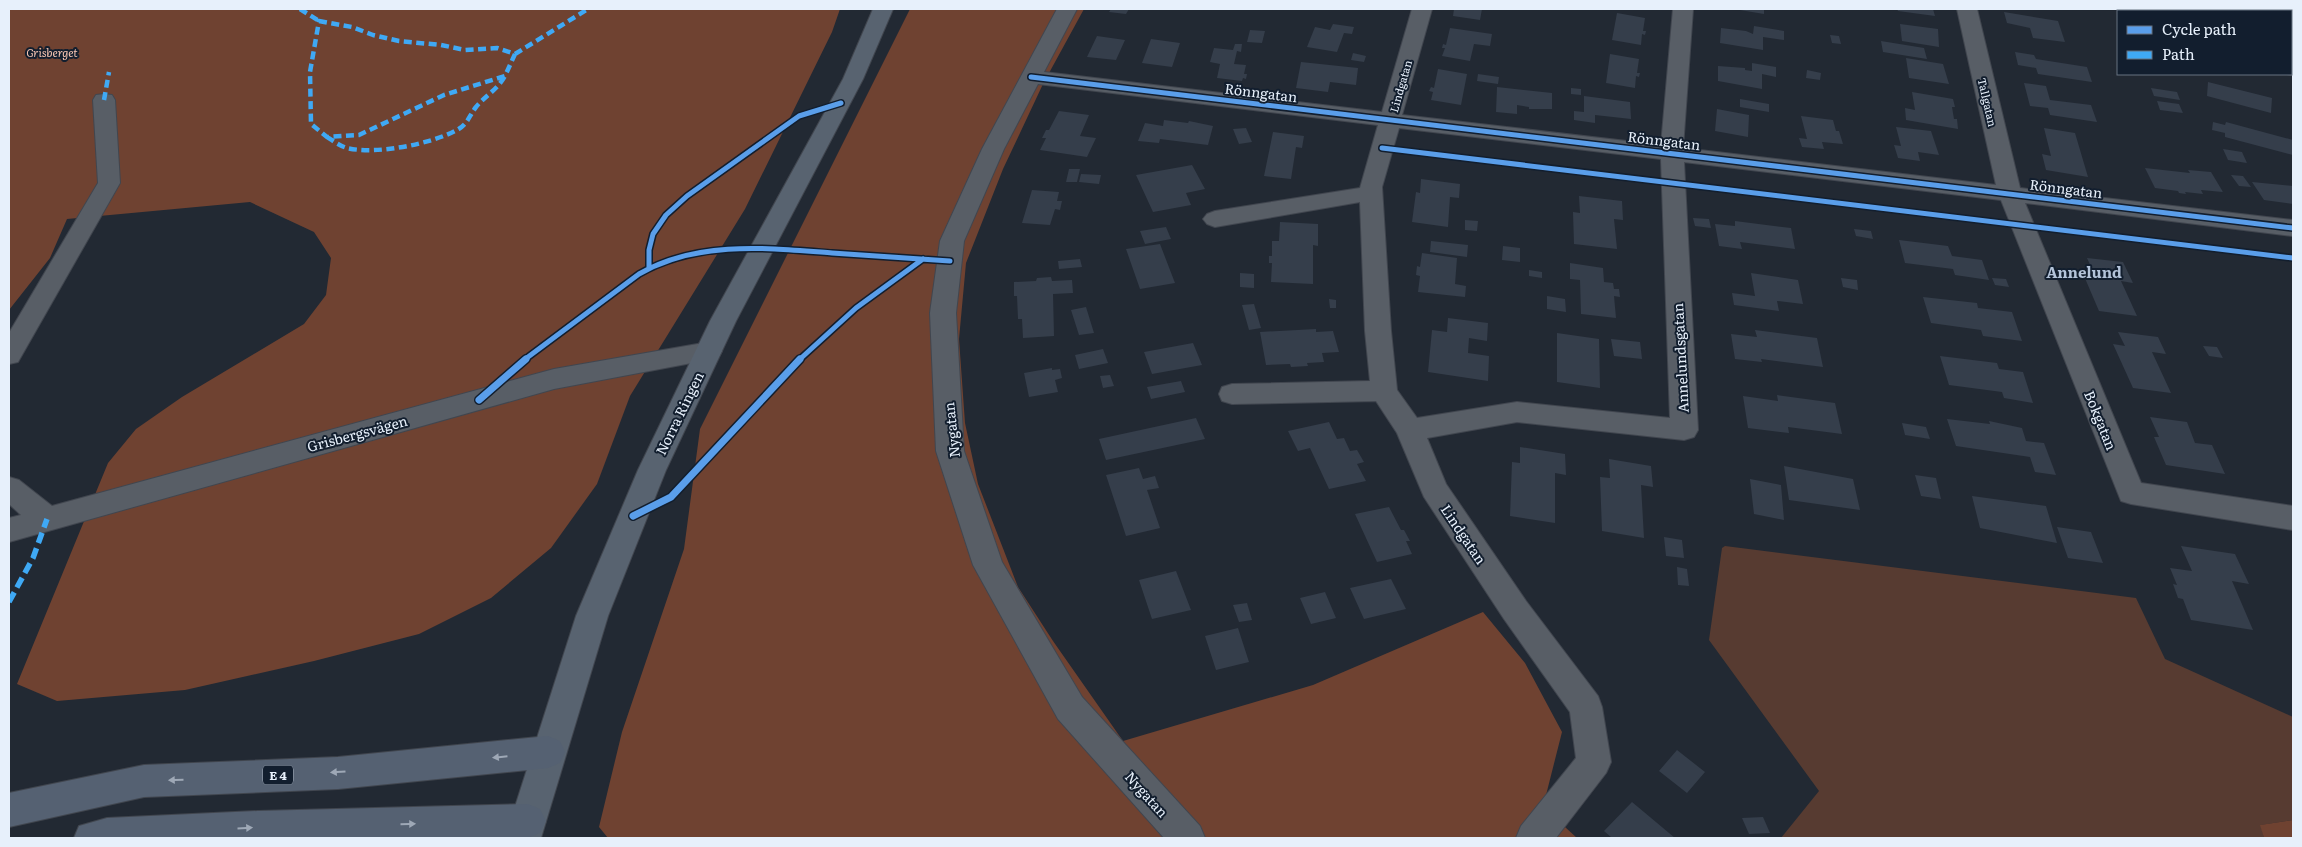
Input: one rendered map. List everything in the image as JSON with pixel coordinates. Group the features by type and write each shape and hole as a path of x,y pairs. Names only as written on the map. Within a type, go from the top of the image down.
{"highway":[{"name":"E 4","path":"9,810 144,781 338,773 548,752"},
{"path":"92,838 107,835 258,828 526,830"}],"main road":[{"name":"Norra Ringen","path":"526,830 548,752 592,616 652,470 709,351 853,79 883,9"}],"street":[{"name":"Nygatan","path":"1067,9 993,149 952,241 943,313 950,451 988,565 1070,708 1186,838"},
{"name":"Lindgatan","path":"1422,9 1371,187 1378,331 1384,391 1410,430 1434,489 1515,610 1586,707 1594,762 1534,838"},
{"name":"Annelundsgatan","path":"1410,430 1517,412 1684,430 1672,153 1683,9"},
{"name":"Tallgatan","path":"1966,9 2010,194"},
{"name":"Rönngatan","path":"1031,77 2293,228"},
{"path":"9,354 108,182 104,100"},
{"path":"1215,219 1371,193"},
{"name":"Bokgatan","path":"2010,194 2131,493 2293,518"},
{"name":"Grisbergsvägen","path":"9,530 554,379 709,351"},
{"path":"1232,394 1384,391"},
{"path":"9,488 46,520"}],"shaded area":[{"path":"1725,546 2136,598 2165,659 2293,717 2293,820 2261,825 2264,838 1781,838 1819,791 1709,640 1722,548"}],"green space":[{"name":"Grisberget","path":"9,9 840,9 832,32 745,209 630,396 597,484 551,548 491,598 419,634 314,661 185,690 57,701 17,684 108,463 136,429 182,397 304,324 326,295 331,258 314,232 250,202 67,219 50,258 9,310"},
{"path":"910,9 1084,9 1043,84 1003,169 966,263 959,339 965,423 978,484 1018,587 1053,641 1123,741 1313,685 1483,612 1525,663 1562,732 1543,807 1577,838 608,838 599,827 622,732 684,549 700,429"},
{"path":"2293,820 2293,838 2264,838 2260,825"}],"building":[{"path":"1111,9 1129,9 1126,14 1109,12"},
{"path":"1454,9 1482,9 1480,20 1453,16"},
{"path":"1764,9 1764,14 1740,10"},
{"path":"1897,9 1933,9 1935,16 1898,11"},
{"path":"2004,12 2058,21 2065,42 2033,38 2030,28 2007,23"},
{"path":"1617,13 1645,18 1643,31 1646,31 1645,35 1642,34 1641,45 1612,40"},
{"path":"1333,24 1354,27 1352,34 1344,33 1337,52 1307,47 1315,27 1330,30"},
{"path":"1900,24 1938,29 1939,47 1902,41"},
{"path":"1754,26 1784,31 1784,40 1763,37 1763,50 1720,43 1721,28 1746,31 1753,34"},
{"path":"1450,28 1492,34 1490,46 1474,44 1470,61 1442,56 1445,48 1442,48 1443,44 1446,45"},
{"path":"1250,30 1265,31 1262,43 1247,42"},
{"path":"1830,35 1839,36 1841,44 1832,43"},
{"path":"1097,36 1125,40 1116,60 1087,57"},
{"path":"1151,39 1180,43 1172,67 1142,63"},
{"path":"1881,41 1924,48 1927,59 1883,52"},
{"path":"1235,44 1242,44 1241,52 1237,51 1234,64 1246,65 1244,74 1247,74 1246,79 1243,78 1242,81 1217,78 1220,64 1210,62 1214,48 1233,50"},
{"path":"2015,52 2034,55 2036,59 2087,67 2092,82 2038,74 2036,68 2018,65"},
{"path":"1353,53 1366,56 1364,62 1351,60"},
{"path":"1610,54 1639,59 1637,73 1640,73 1639,77 1636,76 1635,88 1606,83"},
{"path":"1906,58 1943,64 1949,84 1909,78"},
{"path":"1301,62 1358,68 1356,85 1330,82 1328,92 1296,88"},
{"path":"1752,63 1776,67 1776,77 1762,74 1762,89 1718,81 1718,66 1745,68 1745,70 1752,71"},
{"path":"1438,69 1467,74 1461,105 1431,100 1433,92 1429,91 1431,87 1434,88"},
{"path":"1807,70 1821,73 1820,80 1806,78"},
{"path":"1478,74 1499,77 1498,84 1477,81"},
{"path":"2208,82 2272,98 2271,113 2207,96"},
{"path":"2024,83 2046,86 2050,100 2091,105 2097,122 2050,115 2048,108 2030,106"},
{"path":"1497,87 1552,93 1552,109 1529,109 1529,107 1517,105 1517,114 1496,112"},
{"path":"1571,88 1581,89 1581,95 1571,94"},
{"path":"2151,88 2177,92 2180,100 2154,96"},
{"path":"1912,92 1953,99 1955,107 1952,107 1954,119 1957,119 1958,129 1906,120 1905,108 1915,110"},
{"path":"1584,96 1630,102 1631,119 1595,115 1595,123 1574,120 1574,111 1584,112"},
{"path":"1740,99 1769,104 1769,112 1740,107"},
{"path":"2157,101 2179,104 2183,113 2160,110"},
{"path":"1717,109 1749,115 1748,137 1715,131"},
{"path":"1059,111 1089,115 1080,136 1096,138 1087,157 1040,150 1046,138 1042,138 1046,130 1049,130"},
{"path":"1801,116 1833,120 1843,144 1822,142 1824,149 1802,147 1799,138 1807,139"},
{"path":"1164,120 1188,123 1189,121 1213,126 1208,145 1160,139 1159,143 1138,141 1145,123 1163,126"},
{"path":"2213,122 2225,125 2226,122 2293,140 2293,155 2225,137 2225,133 2212,130"},
{"path":"1896,127 1931,131 1939,155 1918,152 1920,161 1898,158 1894,145 1901,146"},
{"path":"1246,128 1252,142 1239,144 1233,129"},
{"path":"2044,128 2075,133 2088,177 2046,170 2042,154 2051,156"},
{"path":"1273,132 1304,136 1302,148 1296,147 1291,179 1264,176"},
{"path":"2223,149 2242,152 2247,163 2228,160"},
{"path":"1192,165 1205,189 1186,193 1191,205 1153,212 1136,175"},
{"path":"2145,168 2190,173 2188,170 2211,172 2223,192 2201,190 2203,194 2185,192 2186,194 2155,188"},
{"path":"1069,169 1080,169 1077,182 1066,182"},
{"path":"1081,174 1101,175 1099,184 1079,182"},
{"path":"2231,175 2243,176 2251,187 2239,186"},
{"path":"1421,179 1460,184 1459,198 1450,197 1448,227 1412,222 1416,192 1420,193"},
{"path":"2252,182 2293,186 2293,204 2264,200"},
{"path":"1032,190 1059,192 1057,201 1062,201 1060,210 1055,209 1050,225 1022,223"},
{"path":"1579,196 1622,201 1623,220 1614,219 1617,249 1574,244 1573,212 1580,213"},
{"path":"1693,218 1709,219 1711,228 1695,226"},
{"path":"1465,220 1478,221 1477,231 1465,230"},
{"path":"1735,221 1791,228 1795,249 1740,242 1742,249 1719,246 1715,224 1735,226"},
{"path":"1280,222 1318,224 1318,246 1313,245 1313,284 1271,282 1272,263 1269,263 1269,256 1272,256 1272,241 1279,241"},
{"path":"1166,227 1171,239 1145,244 1140,231"},
{"path":"1854,229 1871,231 1873,239 1856,236"},
{"path":"1899,240 1948,246 1952,256 1982,260 1989,280 1955,275 1953,269 1905,263"},
{"path":"1431,241 1468,245 1467,257 1430,252"},
{"path":"1160,244 1175,283 1140,289 1126,249"},
{"path":"1503,246 1520,248 1520,262 1502,260"},
{"path":"1422,253 1457,258 1455,284 1466,286 1465,297 1418,292 1420,276 1416,275 1417,266 1420,267"},
{"path":"2087,258 2123,262 2133,283 2121,281 2137,316 2099,311 2084,276 2096,278"},
{"path":"1080,259 1082,267 1059,269 1058,261"},
{"path":"1570,263 1603,268 1604,282 1613,283 1614,289 1619,289 1620,297 1614,296 1616,318 1581,314 1580,280 1570,279"},
{"path":"1529,270 1542,272 1542,278 1529,276"},
{"path":"1240,273 1254,274 1254,288 1240,287"},
{"path":"1751,273 1798,280 1803,304 1777,301 1779,311 1734,305 1732,293 1755,296"},
{"path":"1051,277 1052,281 1072,280 1073,293 1053,294 1054,336 1023,338 1022,319 1018,319 1017,296 1014,296 1014,282 1036,281 1037,278"},
{"path":"1841,278 1857,280 1858,290 1843,287"},
{"path":"1992,278 2006,279 2009,287 1995,285"},
{"path":"1547,296 1565,299 1566,312 1547,309"},
{"path":"1923,297 1977,303 1978,308 2012,312 2022,341 1983,336 1981,330 1931,323"},
{"path":"1329,299 1336,300 1336,308 1330,308"},
{"path":"1254,304 1261,328 1249,330 1242,305"},
{"path":"1086,307 1094,333 1079,335 1071,310"},
{"path":"1448,318 1488,323 1487,341 1469,338 1468,353 1489,356 1488,381 1428,372 1432,330 1447,332"},
{"path":"1316,329 1316,332 1333,331 1339,352 1322,353 1324,362 1307,363 1308,366 1291,367 1290,364 1266,365 1260,332"},
{"path":"1755,330 1817,338 1823,367 1761,359 1762,362 1735,359 1731,334 1757,337"},
{"path":"2118,332 2158,337 2166,354 2152,352 2171,393 2133,388 2113,344 2125,346"},
{"path":"1557,333 1599,339 1600,388 1557,382"},
{"path":"1611,339 1640,342 1642,359 1614,356"},
{"path":"1193,343 1202,365 1152,374 1144,352"},
{"path":"2203,346 2217,347 2223,358 2209,356"},
{"path":"1103,349 1108,363 1079,369 1075,355"},
{"path":"1940,356 1997,363 1999,369 2023,372 2033,403 2004,398 2002,392 1949,385"},
{"path":"1052,368 1052,370 1060,369 1062,378 1055,380 1058,392 1029,397 1024,373"},
{"path":"1110,375 1114,386 1103,388 1100,376"},
{"path":"1181,381 1185,392 1151,399 1147,387"},
{"path":"1777,395 1835,403 1842,434 1788,427 1789,433 1748,428 1743,396 1778,401"},
{"path":"2150,417 2187,422 2195,443 2212,445 2225,474 2166,465 2154,437 2159,437"},
{"path":"1196,418 1205,439 1106,460 1099,439"},
{"path":"1947,419 1990,424 1989,421 2022,428 2026,441 2044,443 2056,475 2035,472 2030,457 1956,446"},
{"path":"1329,422 1337,439 1344,438 1350,451 1357,450 1364,462 1357,464 1366,481 1329,489 1310,448 1298,451 1288,431"},
{"path":"1902,423 1926,427 1930,439 1905,435"},
{"path":"1520,447 1565,454 1566,475 1555,473 1555,523 1510,516 1512,462 1520,463"},
{"path":"1609,459 1651,466 1653,487 1641,485 1644,538 1602,531 1600,477 1610,478"},
{"path":"1784,466 1853,479 1860,510 1789,500"},
{"path":"1139,468 1143,479 1155,476 1159,488 1147,490 1160,528 1126,536 1106,475"},
{"path":"1915,475 1936,478 1941,499 1921,496"},
{"path":"1750,479 1781,485 1784,520 1754,514"},
{"path":"1972,496 2046,506 2057,543 1980,528"},
{"path":"1389,507 1401,530 1404,530 1410,541 1406,541 1412,554 1377,562 1355,514"},
{"path":"2057,527 2091,532 2103,563 2068,558"},
{"path":"1664,537 1682,540 1684,558 1666,556"},
{"path":"2181,546 2235,554 2249,584 2232,581 2253,630 2191,620 2183,599 2178,598 2173,584 2177,585 2170,568 2192,571"},
{"path":"1677,567 1687,569 1689,586 1678,585"},
{"path":"1176,571 1191,610 1152,619 1139,580"},
{"path":"1391,579 1406,609 1364,619 1350,588"},
{"path":"1325,592 1336,618 1311,624 1300,598"},
{"path":"1247,603 1252,620 1239,622 1233,605"},
{"path":"1238,628 1249,662 1216,670 1205,636"},
{"path":"1677,750 1705,772 1687,793 1659,771"},
{"path":"1632,802 1675,838 1612,838 1604,831"},
{"path":"1763,817 1770,833 1749,834 1742,818"}],"marked path":[{"path":"300,9 319,21 352,27 373,35 399,41 441,45 465,50 497,48 515,54 505,76 444,95 359,135 327,137 311,124 310,72 319,21"},
{"path":"515,54 588,9"},
{"path":"104,100 109,72"},
{"path":"327,137 348,148 374,149 410,145 444,136 458,130 467,123 476,107 496,89 505,76"},
{"path":"9,602 33,558 47,519"}],"cycle path":[{"path":"1031,77 2293,228"},
{"path":"649,267 649,250 653,234 666,215 687,196 799,116 841,103"},
{"path":"1382,148 2293,258"},
{"path":"479,400 551,338 622,285 667,260 704,251 743,248 950,261"},
{"path":"633,516 671,497 789,370 816,344 856,308 923,259"}],"district":[{"name":"Annelund","path":"2084,271"}]}
